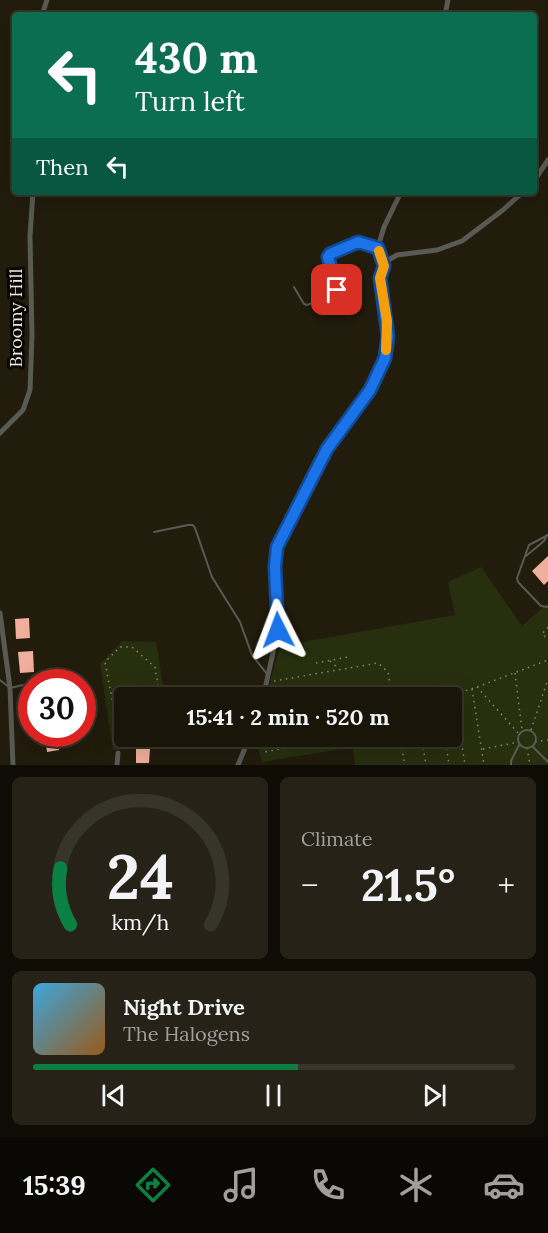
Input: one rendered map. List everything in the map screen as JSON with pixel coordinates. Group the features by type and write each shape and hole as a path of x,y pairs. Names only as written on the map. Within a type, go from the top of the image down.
{"street":[{"path":"537,176 548,160"},
{"name":"Broomy Hill","path":"0,433 24,410 30,390 33,336 30,236 33,195"},
{"path":"384,266 378,248 384,227 400,195"},
{"path":"265,687 278,630 275,567 277,547 327,449 370,390 383,364 388,336 380,278 384,266 397,255 437,250 462,241 520,195"},
{"path":"0,613 10,688 12,765"},
{"path":"238,765 246,747"},
{"path":"117,765 119,750"}],"lane":[{"path":"294,287 304,304 307,305 336,294 337,290 328,257 330,254 358,242 378,248"},
{"path":"154,532 193,525 212,577 240,622 252,655 268,679"},
{"path":"524,558 548,535"},
{"path":"548,535 532,542 524,558 518,582 541,606 548,607"},
{"path":"0,680 10,688 18,686"},
{"path":"511,765 519,744 519,734 522,730 531,730 535,742 532,747 527,748 519,744"},
{"path":"532,747 548,762"}],"path":[{"path":"548,627 542,634 548,639"},
{"path":"114,719 105,662 120,646 132,647 155,667 158,687"},
{"path":"316,663 348,657"},
{"path":"330,660 339,669"},
{"path":"462,691 548,660"},
{"path":"268,679 378,663 388,672 390,687"},
{"path":"515,673 522,730"},
{"path":"531,730 548,679"},
{"path":"477,687 519,734"},
{"path":"472,688 484,765"},
{"path":"535,742 548,740"},
{"path":"482,749 519,744"},
{"path":"462,746 465,765"},
{"path":"119,747 119,750 133,747"},
{"path":"263,747 264,752 291,747"},
{"path":"401,747 405,765"},
{"path":"422,747 426,765"},
{"path":"447,747 450,765"},
{"path":"527,748 530,765"}],"green space":[{"path":"481,567 522,626 548,603 548,765 355,765 353,747 462,747 462,687 269,687 280,646 455,615 448,582"},
{"path":"122,641 156,642 163,687 114,687 114,747 144,747 113,750 100,664"},
{"path":"258,747 353,747 262,762"}],"building":[{"path":"548,556 548,581 544,585 532,571"},
{"path":"29,618 30,638 16,639 15,619"},
{"path":"33,651 34,669 20,669 18,652"},
{"path":"46,747 59,747 59,750 47,752"},
{"path":"136,749 150,749 149,763 136,763"}],"slow traffic":[{"path":"379,251 384,266 380,278 387,321 386,350"}],"route":[{"path":"278,630 275,567 277,547 327,449 370,390 385,358 388,336 380,278 384,266 378,248 358,242 330,254 328,257 337,290"}]}
